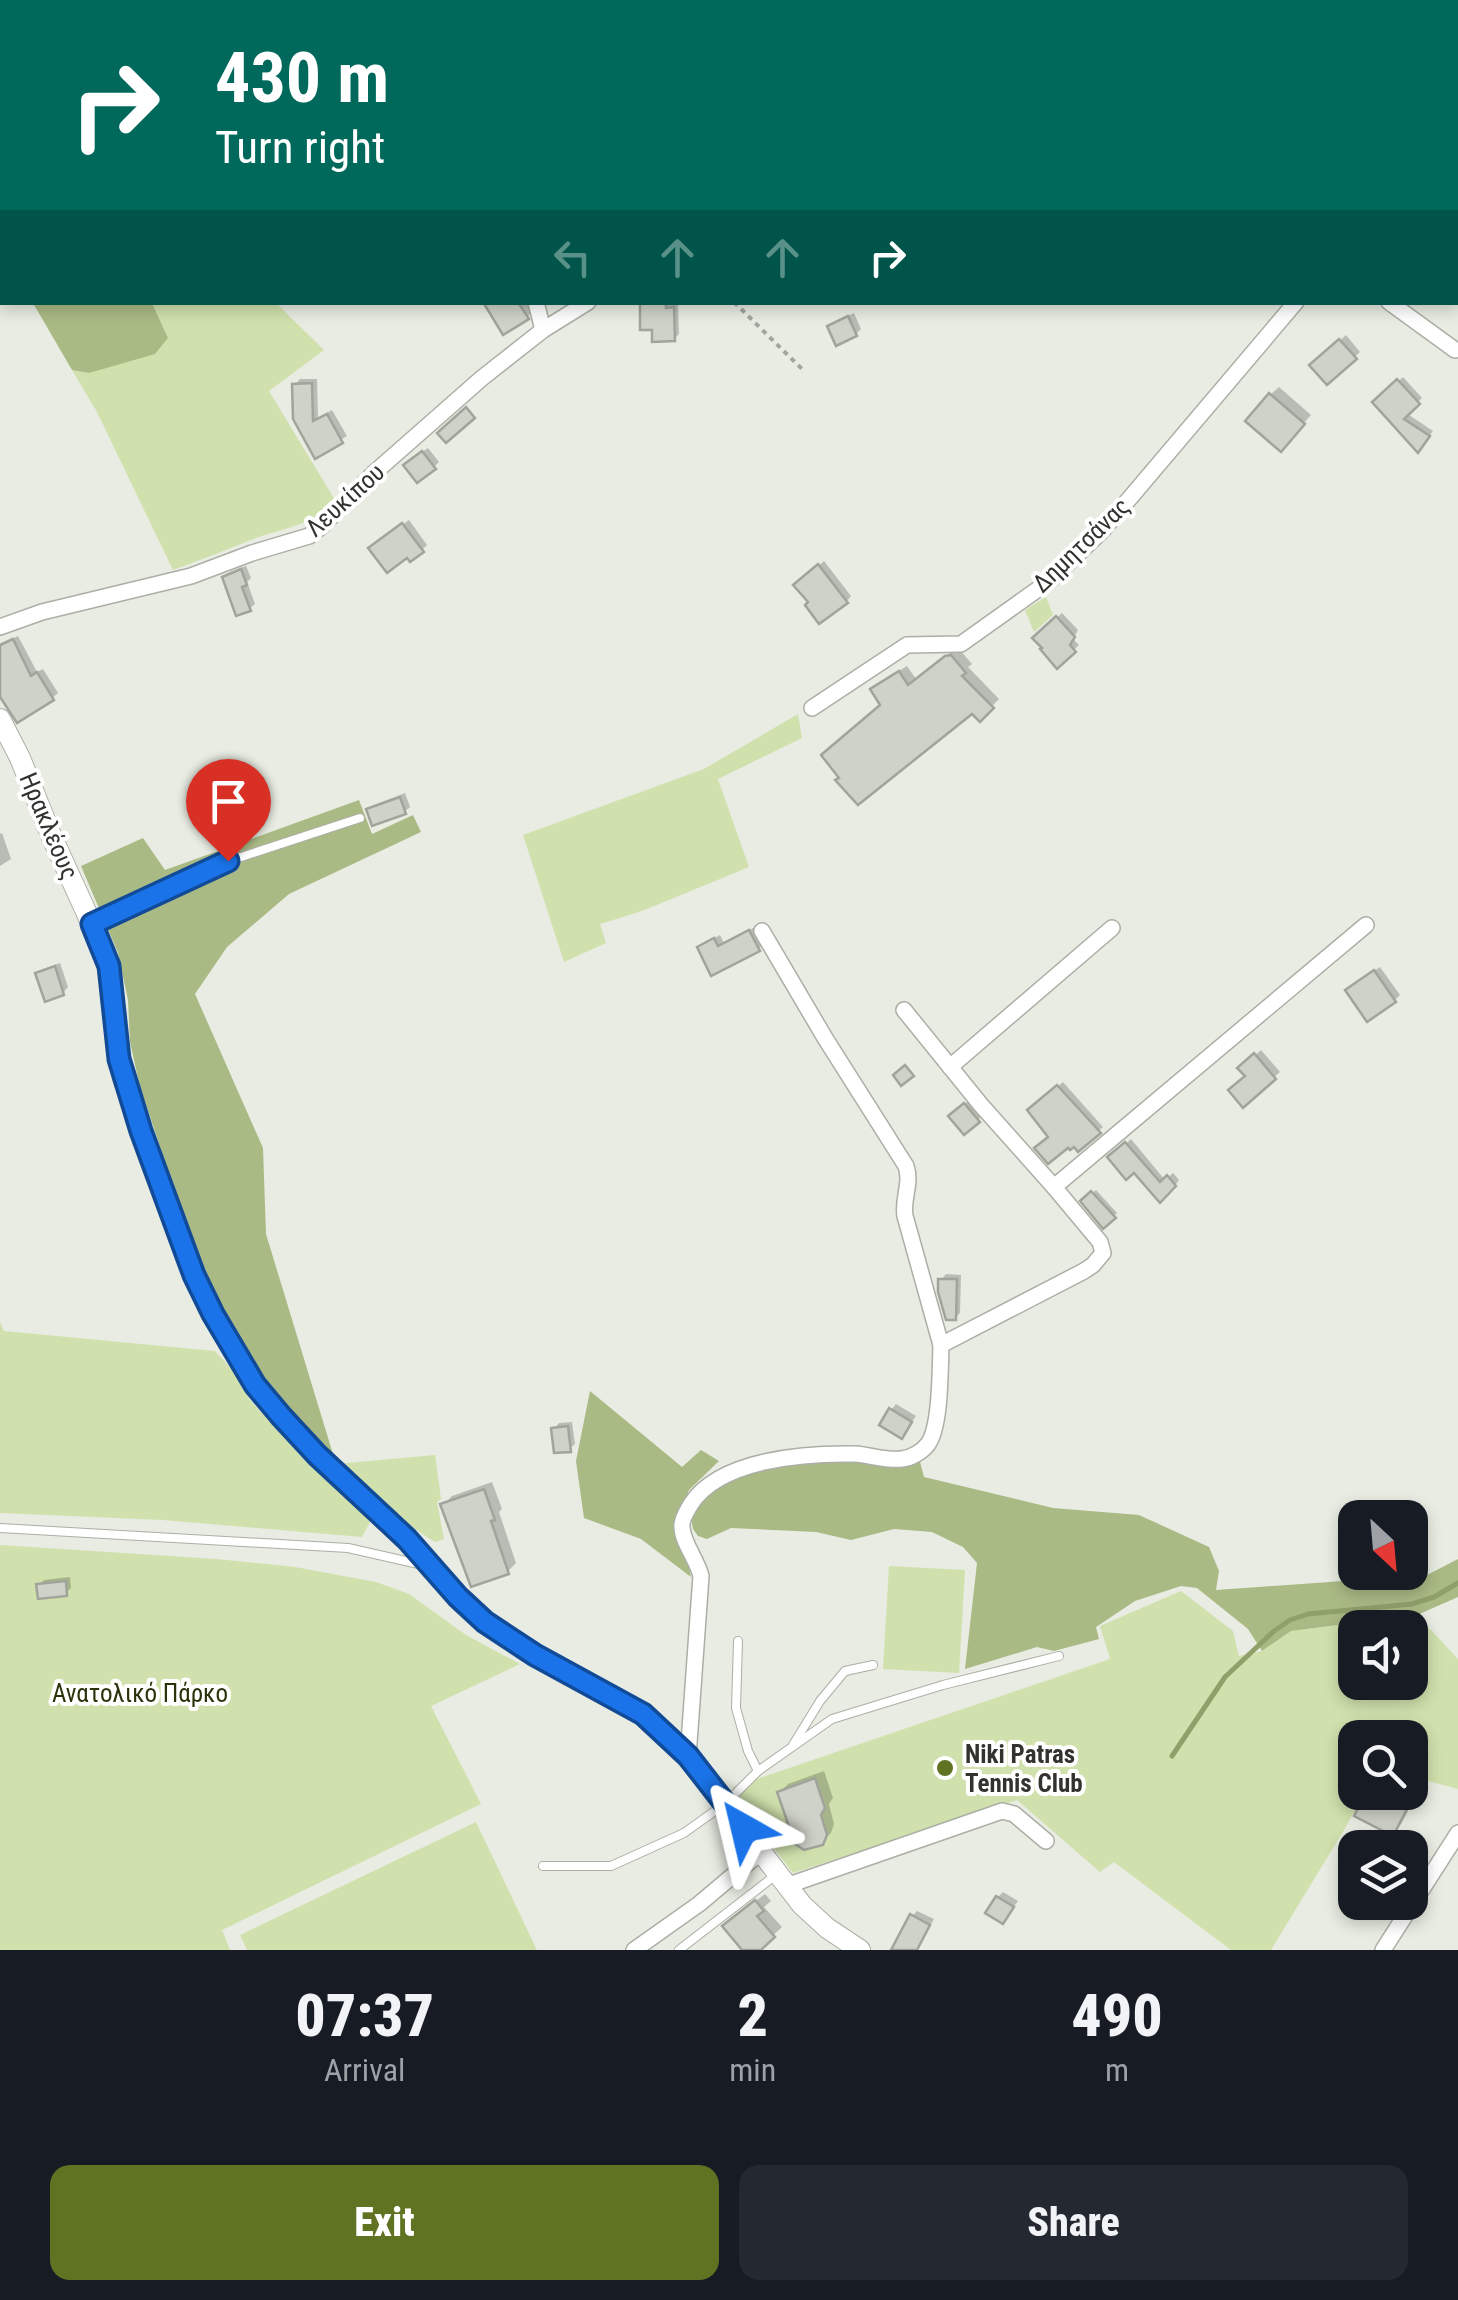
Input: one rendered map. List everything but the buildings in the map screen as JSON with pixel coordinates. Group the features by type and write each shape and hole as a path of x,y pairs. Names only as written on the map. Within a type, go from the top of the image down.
{"street":[{"path":"537,305 544,330"},
{"name":"Λευκίπου","path":"0,627 42,612 191,576 309,536 482,378 583,305"},
{"name":"Δημητσάνας","path":"812,708 906,645 961,644 1048,582 1102,531 1293,305"},
{"path":"1393,305 1455,350"},
{"name":"Ηρακλέους","path":"0,720 109,966 124,1078 194,1275 255,1385 317,1455 407,1539 485,1622 535,1655 643,1714 688,1756 782,1880 827,1928 860,1950"},
{"path":"1054,1187 1366,925"},
{"path":"950,1067 1112,928"},
{"path":"688,1756 701,1576 682,1531 682,1520 690,1505 710,1483 746,1467 826,1455 902,1459 920,1451 927,1446 933,1430 941,1344 903,1208 909,1179 906,1166 762,931"},
{"path":"904,1010 1100,1242 1103,1254 1084,1271 941,1344"},
{"path":"782,1880 1002,1810 1014,1814 1046,1841"},
{"path":"1383,1950 1458,1833"},
{"path":"634,1950 699,1904 761,1852"}],"lane":[{"path":"92,924 228,861 360,818"},
{"path":"0,1528 348,1548 432,1567"},
{"path":"738,1641 736,1708 758,1771"},
{"path":"543,1866 612,1866 684,1833 726,1803 758,1771 832,1719 943,1685 1059,1656"},
{"path":"790,1748 844,1671 873,1665"},
{"path":"679,1950 782,1880"}],"path":[{"path":"737,305 804,372"}],"green space":[{"path":"34,305 153,305 168,338 155,354 89,373 72,370"},
{"path":"153,305 278,305 324,350 269,391 335,500 326,509 298,525 173,570 97,412 72,370 89,373 168,338"},
{"path":"1046,597 1053,615 1034,632 1025,610"},
{"path":"798,714 802,738 718,779 749,867 600,924 606,943 564,962 523,835 704,769"},
{"path":"359,800 372,834 413,815 421,832 289,894 227,947 195,994 263,1148 266,1234 336,1464 293,1418 228,1325 208,1289 140,1087 118,953 81,866 143,838 165,870"},
{"path":"0,1322 4,1331 215,1351 239,1377 249,1399 304,1459 371,1520 362,1537 163,1520 0,1513"},
{"path":"590,1391 682,1467 701,1450 719,1461 689,1490 678,1518 691,1577 641,1539 584,1518 576,1461"},
{"path":"435,1455 441,1499 437,1502 444,1539 435,1542 387,1511 336,1464"},
{"path":"827,1458 914,1460 920,1462 924,1477 1053,1508 1139,1515 1209,1547 1219,1571 1216,1590 1338,1581 1338,1590 1428,1590 1428,1574 1458,1559 1458,1597 1428,1610 1338,1610 1338,1625 1291,1631 1262,1651 1248,1629 1197,1588 1181,1586 1135,1601 1096,1627 1099,1639 1054,1651 1037,1647 965,1669 977,1563 963,1547 932,1532 894,1529 851,1540 816,1532 731,1528 707,1539 698,1536 691,1518 697,1505 733,1475"},
{"name":"Ανατολικό Πάρκο","path":"0,1545 295,1567 376,1582 409,1594 466,1635 520,1664 431,1706 481,1804 222,1930 230,1950 0,1950"},
{"path":"889,1566 965,1570 959,1673 883,1669"},
{"path":"1181,1591 1233,1631 1239,1656 1262,1651 1291,1631 1338,1625 1338,1700 1428,1700 1428,1627 1458,1659 1458,1789 1428,1781 1428,1720 1338,1720 1338,1810 1355,1810 1344,1830 1338,1830 1338,1840 1271,1950 1231,1950 1114,1862 1100,1872 1017,1800 793,1873 733,1787 1110,1659 1100,1626"},
{"path":"476,1822 537,1950 247,1950 240,1935"}],"waterway":[{"path":"1172,1756 1225,1677 1290,1620 1308,1614 1412,1604 1458,1583"}],"place":[{"name":"Niki Patras Tennis Club","path":"945,1768"}],"route":[{"path":"228,861 92,924 109,966 124,1078 194,1275 213,1314 255,1385 281,1416 407,1539 458,1597 485,1622 535,1655 643,1714 688,1756 744,1828"}]}
